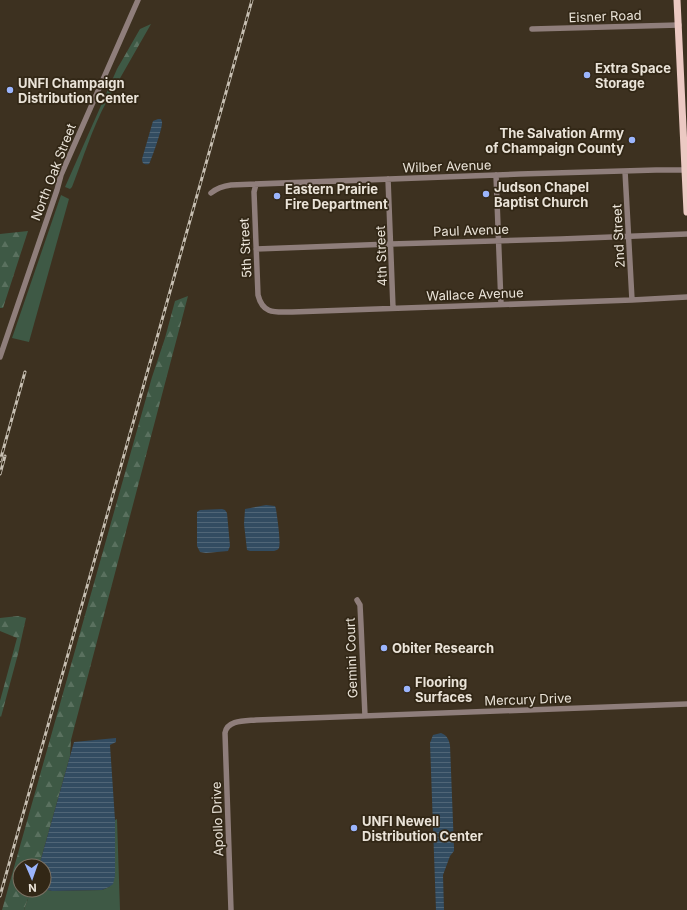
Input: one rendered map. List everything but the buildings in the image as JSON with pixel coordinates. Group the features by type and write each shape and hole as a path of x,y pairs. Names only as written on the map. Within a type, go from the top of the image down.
{"main road":[{"path":"677,0 684,86 687,212"}],"street":[{"name":"North Oak Street","path":"0,354 27,279 61,175 138,0"},
{"name":"Eisner Road","path":"532,29 678,25"},
{"name":"Wilber Avenue","path":"211,193 215,189 225,186 256,184 686,169"},
{"name":"2nd Street","path":"625,171 632,300"},
{"path":"496,175 501,304"},
{"name":"4th Street","path":"388,179 393,308"},
{"name":"5th Street","path":"256,184 254,192 258,295 261,304 265,309"},
{"name":"Paul Avenue","path":"256,249 687,234"},
{"name":"Wallace Avenue","path":"265,309 277,312 687,297"},
{"name":"Gemini Court","path":"357,600 360,605 362,627 365,716"},
{"name":"Mercury Drive","path":"227,727 233,723 251,720 687,704"},
{"name":"Apollo Drive","path":"227,727 225,740 231,910"}],"green space":[{"path":"151,24 107,101 103,101 117,69 140,29"},
{"path":"103,101 107,101 92,133 72,187 70,189 65,187"},
{"path":"61,195 69,199 29,342 12,338"},
{"path":"28,231 3,308 0,308 0,234"},
{"path":"188,296 71,740 70,756 41,858 17,858 152,377 175,301"},
{"path":"18,616 26,618 1,717 0,701 17,638 0,631 0,618"},
{"path":"117,819 120,910 24,910 28,898 52,898 52,891 102,890 109,887 115,876 115,820"},
{"path":"12,874 12,898 28,898 24,910 2,910"}],"water":[{"path":"161,119 162,125 150,162 149,164 145,164 143,163 142,159 153,121"},
{"path":"266,505 275,506 276,509 279,548 278,550 274,551 247,550 244,524 245,509"},
{"path":"222,509 227,513 230,546 228,551 206,553 200,552 197,546 197,512 200,510"},
{"path":"441,733 445,735 450,745 454,851 450,856 443,875 444,910 436,910 430,743 433,735"},
{"path":"116,738 116,742 110,745 115,820 115,876 113,884 102,890 52,891 52,858 41,858 74,742"}],"railway":[{"path":"0,896 252,0"},
{"path":"0,461 25,372"},
{"path":"0,474 5,456"}],"place":[{"name":"Extra Space Storage","path":"587,75"},
{"name":"UNFI Champaign Distribution Center","path":"10,90"},
{"name":"The Salvation Army of Champaign County","path":"632,140"},
{"name":"Judson Chapel Baptist Church","path":"486,194"},
{"name":"Eastern Prairie Fire Department","path":"277,196"},
{"name":"Obiter Research","path":"384,648"},
{"name":"Flooring Surfaces","path":"407,689"},
{"name":"UNFI Newell Distribution Center","path":"354,828"}]}
